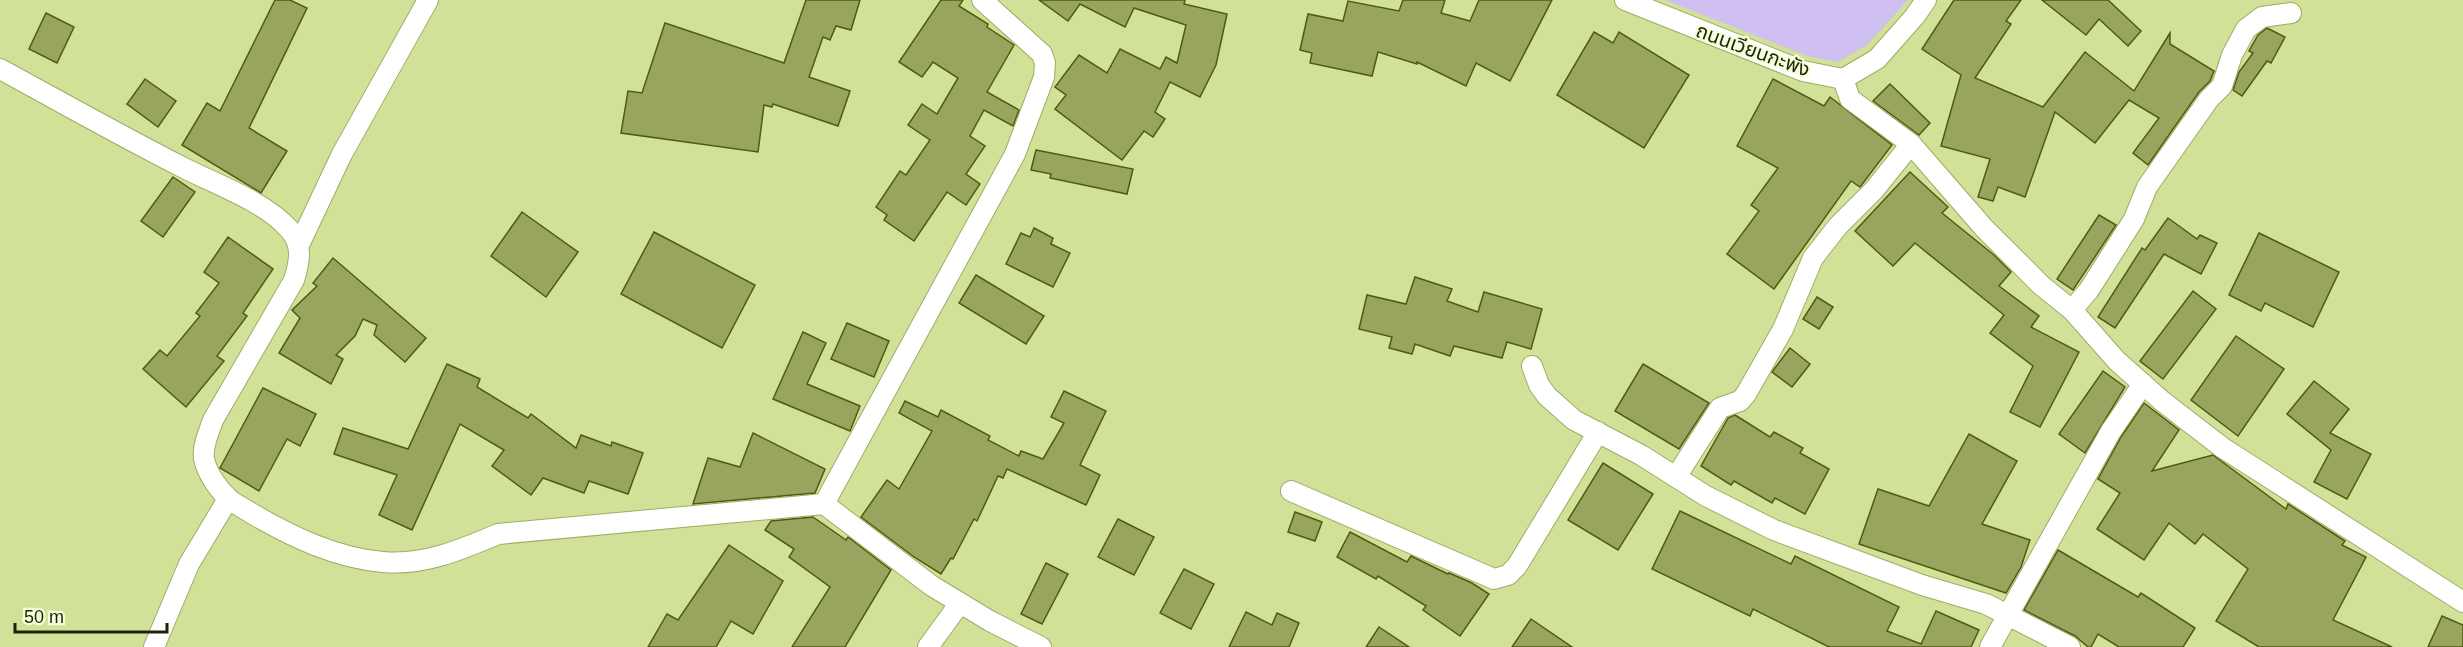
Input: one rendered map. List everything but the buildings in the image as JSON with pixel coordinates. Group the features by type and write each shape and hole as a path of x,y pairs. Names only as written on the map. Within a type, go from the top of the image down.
{"street":[{"path":"428,0 342,154 299,245 299,263 294,280 213,420 204,444 204,459 214,481 228,499 290,535 332,552 384,562 429,558 463,549 498,534 824,504 932,586 1041,647"},
{"path":"824,504 1015,154 1044,76 1045,63 1042,54 982,0"},
{"name":"ถนนเวียนกะพัง","path":"1625,0 1803,71 1843,78"},
{"path":"1926,0 1915,16 1876,59 1843,78 1850,99 1911,144 1984,228 2042,286 2072,310 2117,361 2143,384 2223,448 2463,602"},
{"path":"2072,310 2089,290 2134,219 2147,187 2209,99 2222,86 2232,55 2246,29 2262,16 2291,13"},
{"path":"0,69 261,207 289,229 299,245"},
{"path":"1676,477 1720,408 1740,400 1746,394 1783,329 1813,258 1838,226 1874,190 1911,144"},
{"path":"1532,366 1539,385 1547,396 1575,420 1641,455 1706,496 1774,530 1922,585 1986,604 2070,647"},
{"path":"1990,647 2111,431 2143,384"},
{"path":"1291,491 1494,579 1508,575 1517,566 1598,432"},
{"path":"154,647 189,564 228,499"},
{"path":"928,647 960,603"}],"shaded area":[{"path":"1665,0 1908,0 1867,45 1838,62 1807,56"}]}
